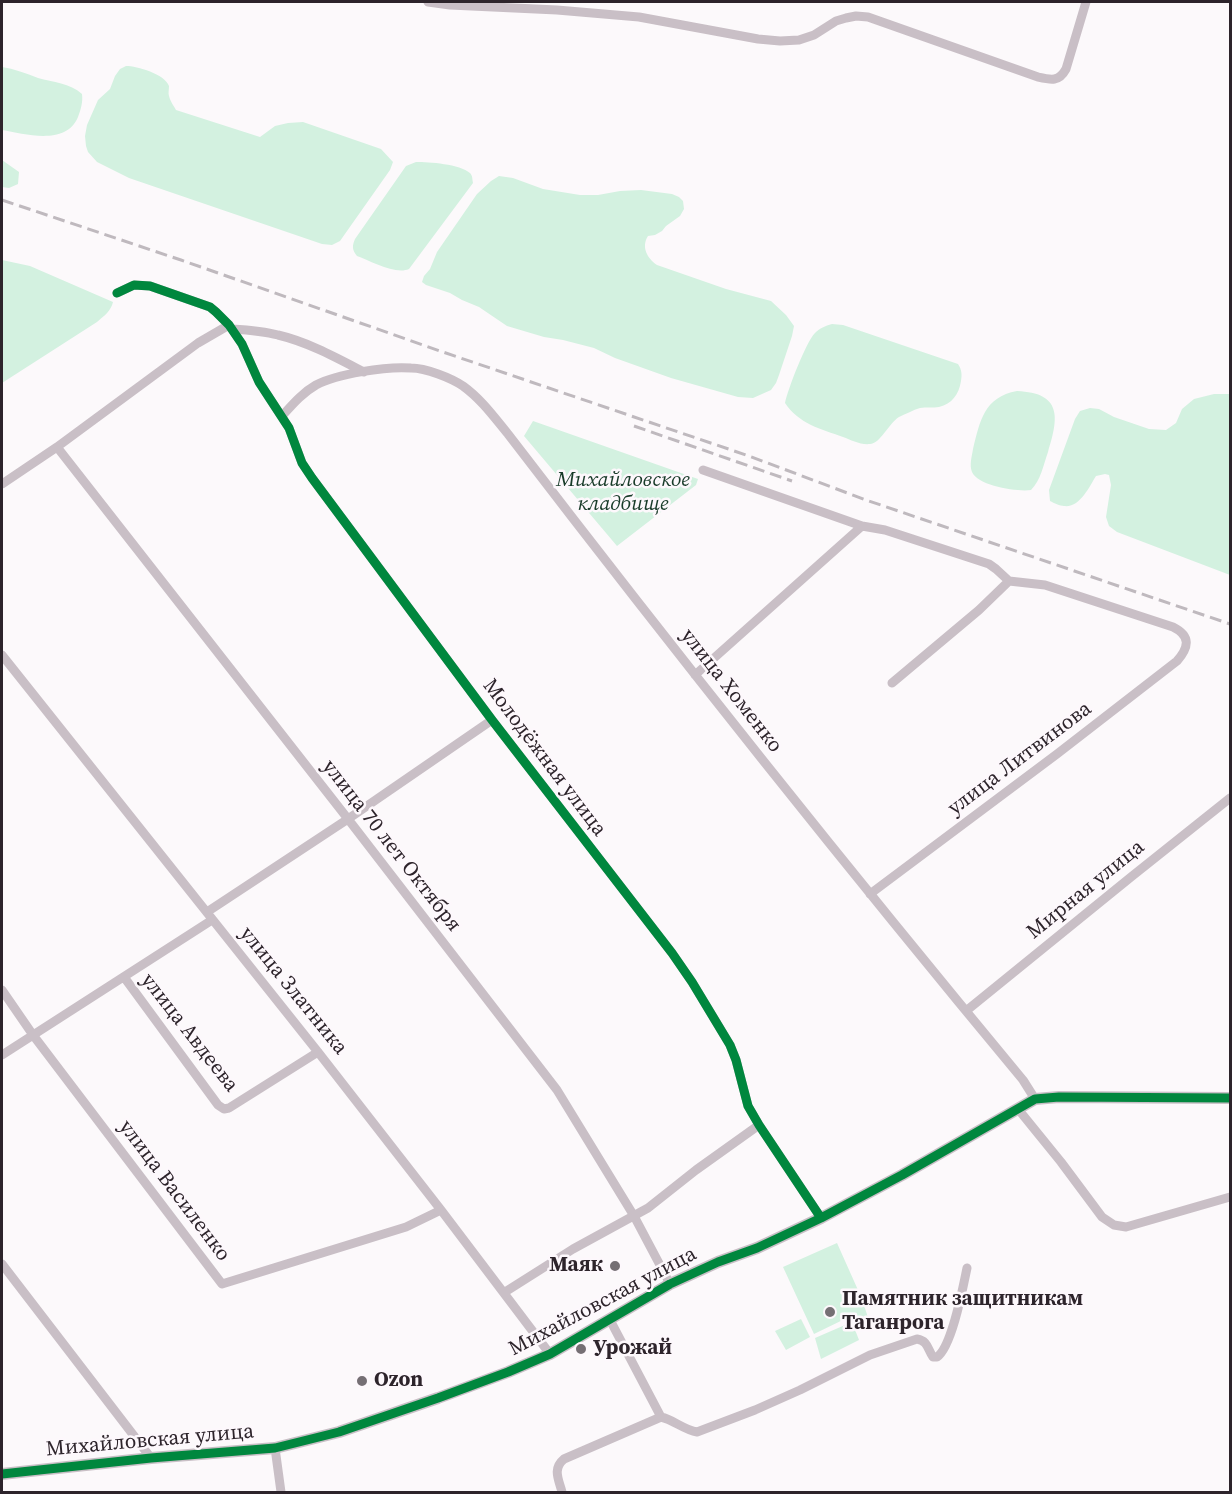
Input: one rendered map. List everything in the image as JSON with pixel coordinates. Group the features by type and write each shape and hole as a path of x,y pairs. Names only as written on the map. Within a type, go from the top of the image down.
{"street":[{"path":"428,2 639,17 780,41 799,40 814,35 836,21 846,18 868,17 1038,77 1053,79 1060,77 1066,69 1086,2"},
{"path":"117,293 134,285 150,286 210,307 231,327 281,336 328,354 364,372"},
{"path":"2,484 57,447 198,343 231,327"},
{"name":"Молодёжная улица","path":"231,327 242,344 259,382 289,428 302,464 492,720 692,982 730,1045 748,1106 821,1218"},
{"name":"улица Хоменко","path":"282,416 305,392 334,377 402,368 425,370 456,382 480,400 695,675 870,894 1023,1080 1035,1100"},
{"name":"улица 70 лет Октября","path":"57,447 557,1090 634,1216 670,1284"},
{"path":"703,470 862,526 885,530 989,564 1009,581 979,610 892,682"},
{"path":"695,675 862,526"},
{"name":"улица Литвинова","path":"870,894 1168,668 1183,654 1187,646 1183,634 1173,627 1045,585 1009,581"},
{"name":"улица Златника","path":"2,655 318,1052 550,1354"},
{"path":"2,1055 124,977 492,720"},
{"name":"Мирная улица","path":"966,1011 1230,798"},
{"name":"улица Авдеева","path":"124,977 218,1105 224,1109 318,1052"},
{"name":"улица Василенко","path":"2,990 33,1035 222,1284 406,1227 441,1210"},
{"name":"Михайловская улица","path":"2,1474 151,1458 275,1448 339,1432 508,1372 550,1354 670,1284 718,1262 757,1248 821,1218 1035,1100 1059,1097 1230,1098"},
{"path":"1018,1109 1102,1217 1114,1225 1126,1227 1230,1197"},
{"path":"504,1292 573,1249 648,1208 759,1125"},
{"path":"2,1264 151,1458"},
{"path":"562,1492 556,1471 559,1463 564,1459 661,1417 697,1432 800,1390 870,1355 916,1339 927,1344 933,1357 937,1358 943,1352 951,1331 967,1268"},
{"path":"610,1320 661,1417"},
{"path":"275,1448 281,1492"}],"green space":[{"path":"126,66 143,69 162,78 169,86 170,98 176,110 260,137 275,126 303,122 381,149 393,162 390,170 340,241 332,245 322,244 129,178 97,162 88,152 85,136 87,125 98,100 110,89 120,69"},
{"path":"2,67 67,85 82,94 80,111 72,126 64,132 44,136 2,130"},
{"path":"2,160 19,172 18,184 9,188 2,187"},
{"path":"416,162 459,167 470,173 473,183 409,269 390,269 357,256 353,248 355,239 406,166"},
{"path":"499,176 513,178 543,189 580,195 641,190 679,197 683,201 684,209 680,216 662,231 648,236 645,244 646,252 657,265 726,289 771,301 786,315 794,326 792,336 776,383 771,390 753,398 738,397 671,378 594,348 507,326 479,307 422,282 437,252 477,194"},
{"path":"2,260 30,266 113,302 109,311 97,322 2,383"},
{"path":"843,325 958,364 962,377 957,394 944,406 920,408 899,417 877,441 870,444 856,442 804,421 785,403 787,396 811,338 825,326"},
{"path":"1017,391 1042,396 1054,409 1052,439 1043,468 1031,490 1008,489 990,484 976,477 971,469 973,449 985,412 997,399"},
{"path":"1214,394 1230,394 1230,575 1117,532 1109,526 1106,517 1111,485 1109,475 1096,476 1075,504 1062,506 1050,501 1049,490 1080,411 1090,408 1099,409 1114,417 1149,429 1166,430 1176,423 1182,409 1194,399"},
{"name":"Михайловское кладбище","path":"533,421 698,479 696,485 617,546 524,436"},
{"path":"837,1243 862,1299 872,1330 851,1316 814,1334 783,1267"},
{"path":"801,1319 810,1337 786,1350 775,1331"},
{"path":"852,1322 859,1340 821,1359 815,1338"}],"railway":[{"path":"2,200 749,456 866,500 1230,624"},
{"path":"634,426 792,481"}],"cycle path":[{"path":"117,293 134,285 150,286 210,307 229,325 242,344 259,382 289,428 302,463 312,478 492,720 692,982 730,1045 748,1106 821,1218"},
{"path":"2,1474 151,1458 275,1448 339,1432 438,1398 550,1354 670,1284 718,1262 757,1248 821,1218 1035,1099 1059,1097 1230,1098"}],"place":[{"name":"Маяк","path":"615,1266"},
{"name":"Памятник защитникам Таганрога","path":"830,1312"},
{"name":"Урожай","path":"581,1349"},
{"name":"Ozon","path":"362,1381"}]}
